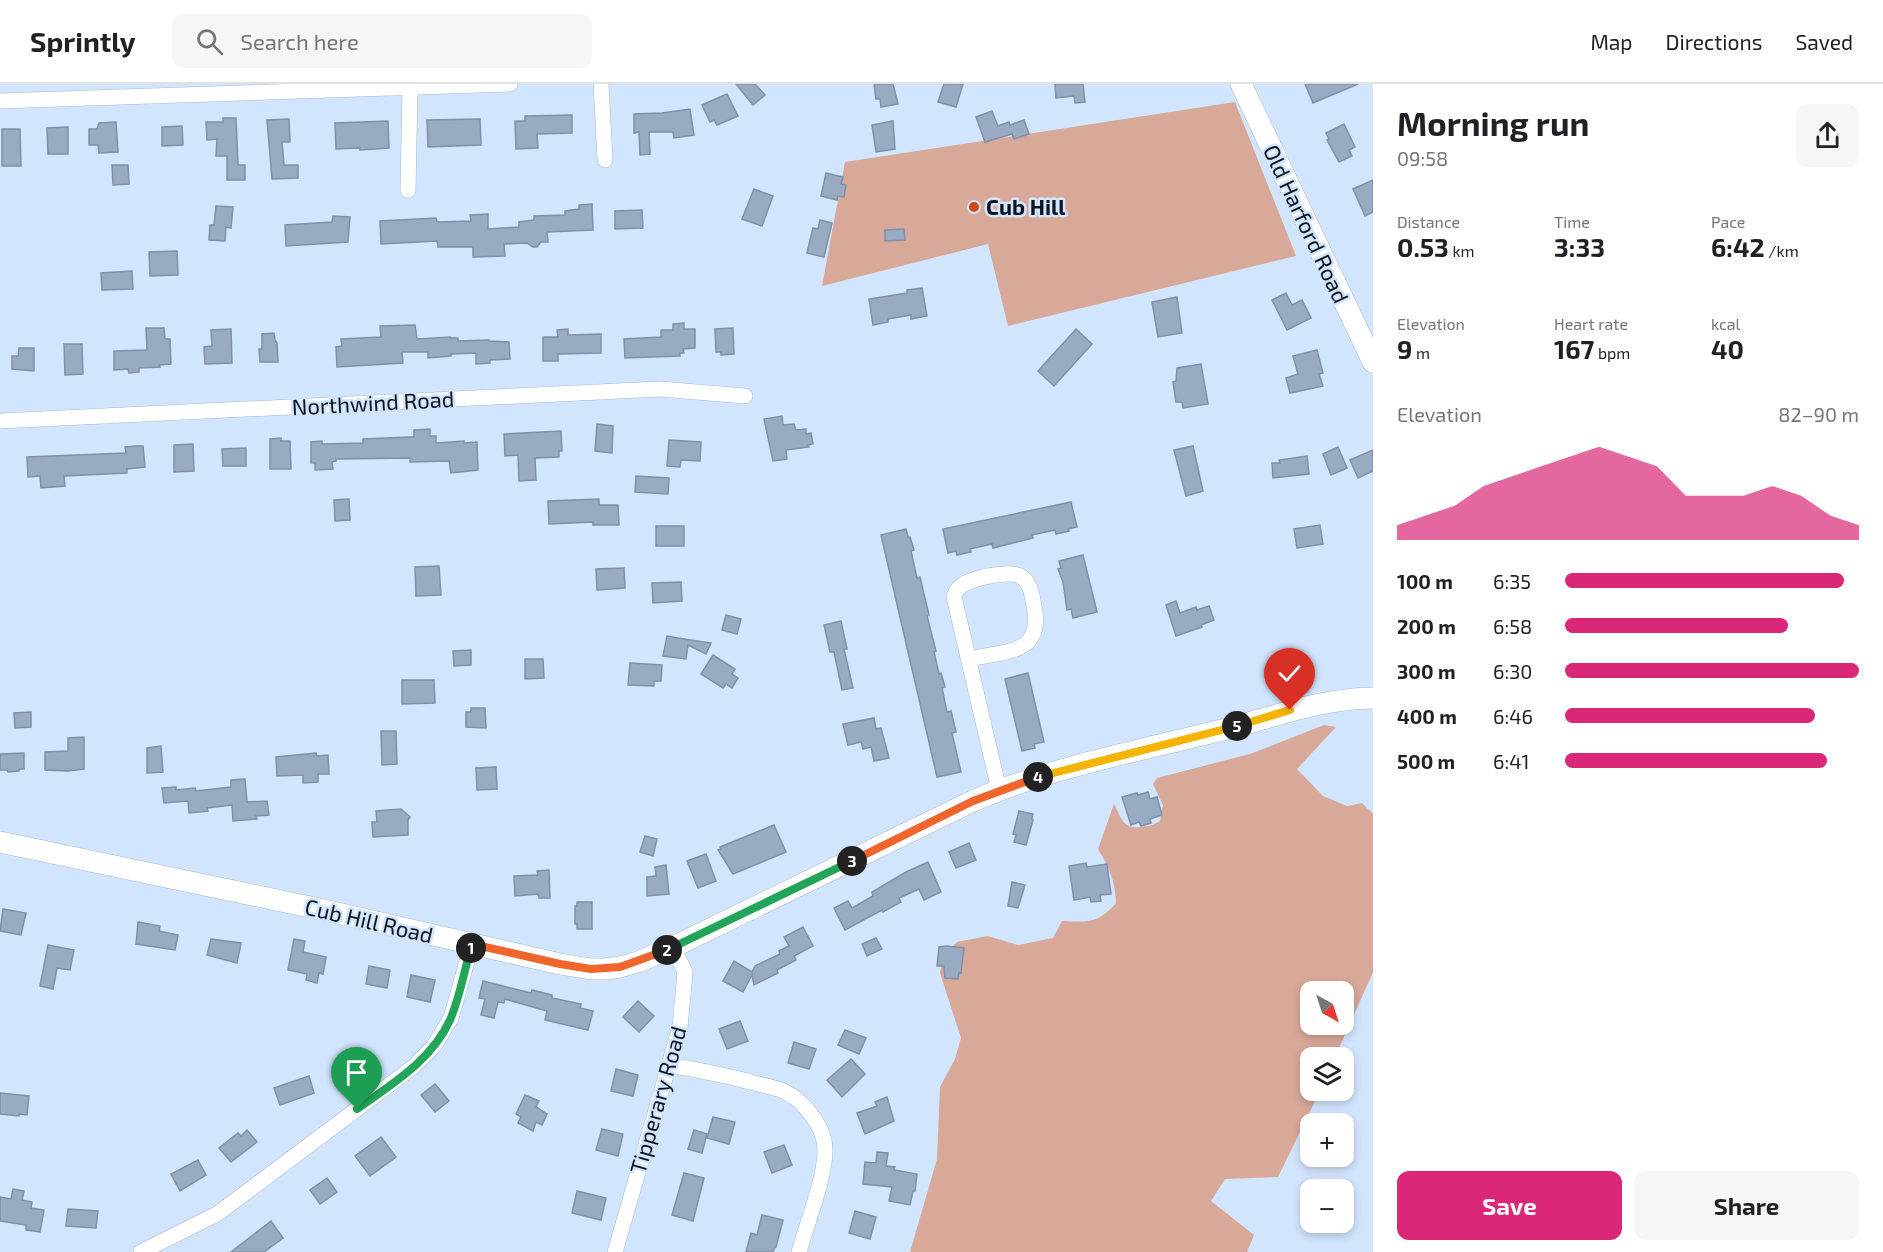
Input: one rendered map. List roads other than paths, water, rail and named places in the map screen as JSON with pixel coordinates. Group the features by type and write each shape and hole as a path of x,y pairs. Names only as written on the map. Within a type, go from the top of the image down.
{"street":[{"path":"0,101 510,84"},
{"path":"601,84 605,159"},
{"name":"Old Harford Road","path":"1241,84 1373,362"},
{"path":"408,190 410,87"},
{"name":"Northwind Road","path":"0,421 651,389 746,396"},
{"path":"969,658 1020,648 1033,636 1037,620 1029,585 1023,577 1016,573 1005,573 969,581 961,585 954,597 999,790"},
{"name":"Cub Hill Road","path":"0,842 324,910 560,964 604,969 638,962 673,947 999,790 1045,775 1226,729 1308,705 1373,698"},
{"path":"141,1252 217,1214 413,1068 434,1046 451,1018 472,944"},
{"name":"Tipperary Road","path":"615,1252 680,1027 684,972 673,947"},
{"path":"669,1065 721,1074 781,1090 795,1097 814,1119 823,1134 825,1149 822,1171 799,1252"}],"place":[{"name":"Cub Hill","path":"974,207"}]}
